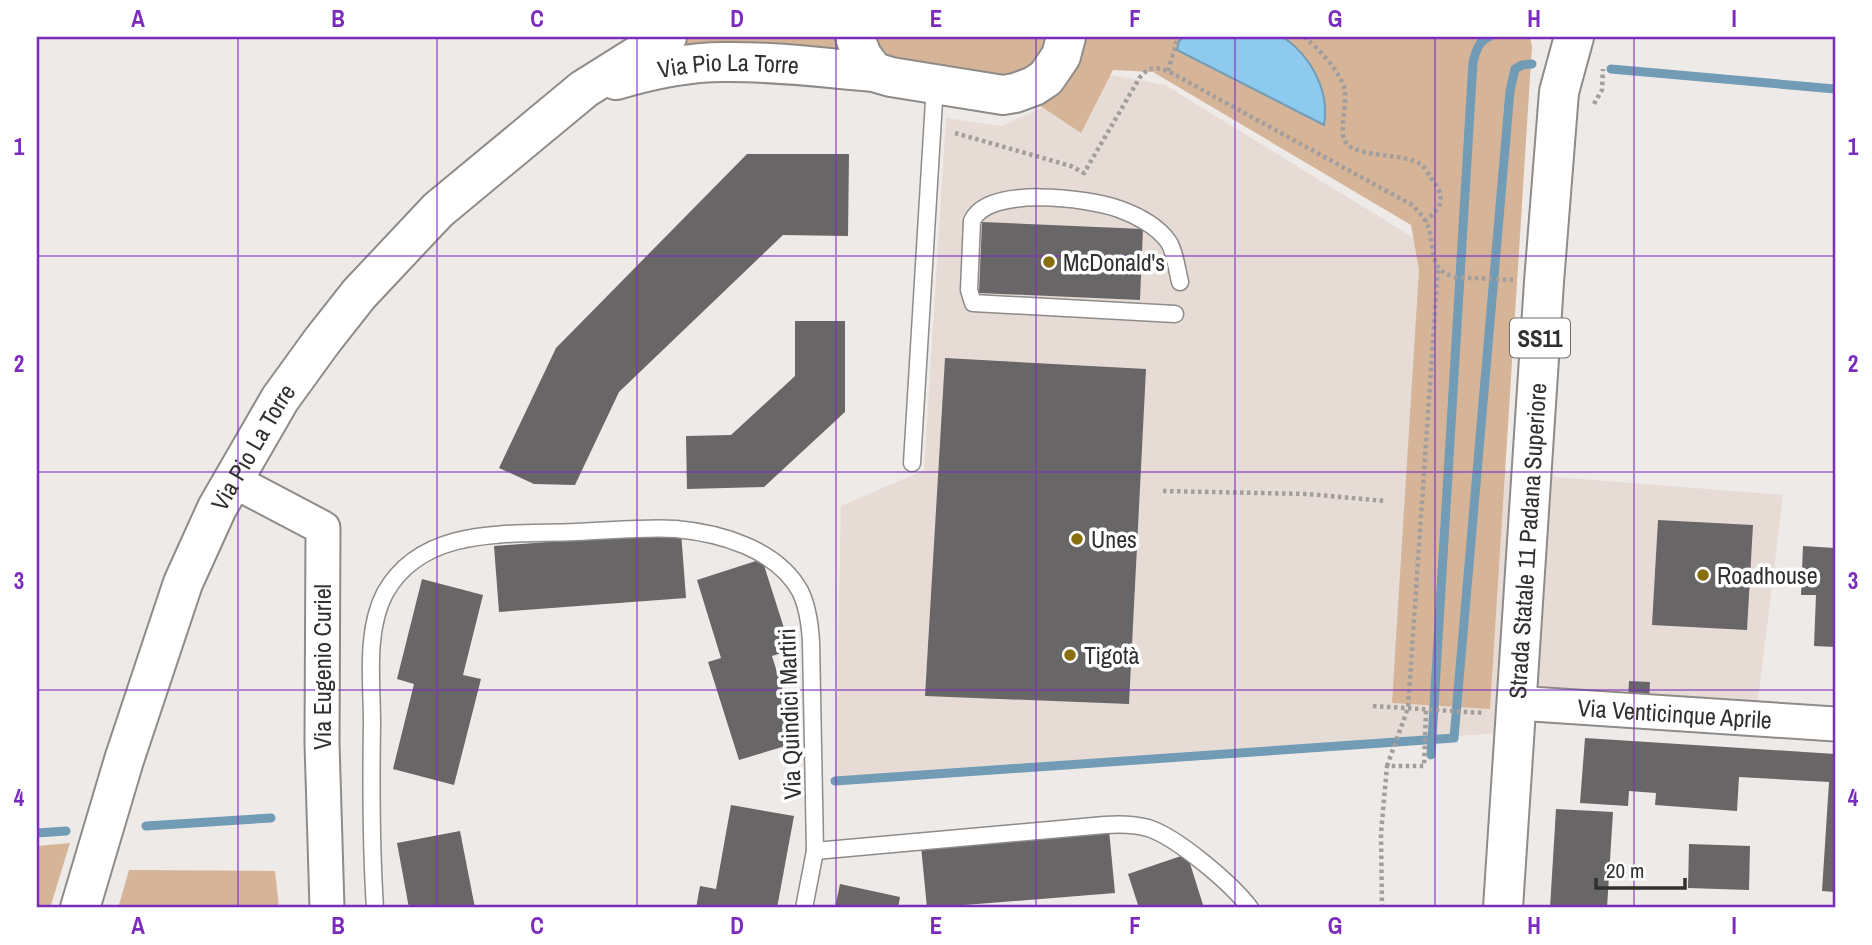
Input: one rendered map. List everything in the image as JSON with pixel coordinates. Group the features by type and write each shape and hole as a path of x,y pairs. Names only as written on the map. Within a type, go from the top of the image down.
{"street":[{"name":"Via Pio La Torre","path":"80,908 177,597 204,534 232,480 298,374 377,273 438,210 584,89 667,37"},
{"path":"855,37 862,56 874,72"},
{"name":"Via Pio La Torre","path":"584,89 631,75 720,62 874,72 1003,95 1034,86 1051,72 1061,56 1066,37"},
{"name":"Strada Statale 11 Padana Superiore","path":"1549,37 1559,92"},
{"name":"Strada Statale 11 Padana Superiore","path":"1503,908 1559,92 1574,37"},
{"name":"Via Eugenio Curiel","path":"232,480 323,528 322,766 327,908"},
{"name":"Via Venticinque Aprile","path":"1516,703 1835,724"}],"lane":[{"path":"912,463 935,84"},
{"path":"1175,314 973,303 969,290 972,221 975,213 982,208 1014,198 1068,200 1118,208 1146,222 1169,242 1180,282"},
{"name":"Via Quindici Martiri","path":"375,908 371,791 372,651 379,607 391,584 414,559 438,546 466,538 675,529 709,534 741,544 786,573 800,592 810,625 814,710 815,851 804,908"},
{"path":"815,851 1129,825 1150,829 1180,846 1237,892 1250,908"}],"path":[{"path":"1168,71 1178,37"},
{"path":"1304,37 1328,61 1343,84 1346,108 1342,135 1346,144 1356,149 1420,163 1441,190 1441,203 1435,214 1425,221"},
{"path":"933,127 1071,166 1084,173 1140,77 1147,69 1154,67 1168,71 1412,205 1429,229 1432,255 1445,275 1519,281"},
{"path":"1382,908 1381,833 1387,766 1408,708 1438,266"},
{"path":"1163,491 1308,494 1385,501"},
{"path":"1373,706 1476,713"},
{"path":"1387,766 1424,766 1426,710"}],"shaded area":[{"path":"683,37 846,37 850,53 687,51 680,40"},
{"path":"870,37 1057,37 1048,60 1015,81 884,60"},
{"path":"1082,37 1530,37 1532,46 1490,709 1392,703 1419,270 1411,225 1153,72 1113,70 1081,133 1033,101"},
{"path":"1113,75 1165,85 1427,246 1417,463 1783,495 1757,708 1517,703 1514,732 835,781 841,506 924,470 946,118 1002,126"},
{"path":"70,843 50,908 37,908 37,846"},
{"path":"129,870 275,871 279,908 118,908"}],"water":[{"path":"1184,37 1283,37 1302,54 1316,75 1324,100 1324,125 1177,50 1179,41"}],"building":[{"path":"747,154 849,154 848,236 783,235 619,392 575,485 534,484 499,468 556,348"},
{"path":"982,222 1143,229 1140,300 979,293"},
{"path":"795,321 845,321 845,412 764,487 687,489 686,436 731,435 795,376"},
{"path":"945,358 1146,369 1129,704 925,696"},
{"name":"Roadhouse","path":"1658,520 1753,525 1747,630 1652,625"},
{"path":"681,532 686,598 499,612 494,546"},
{"path":"1803,546 1835,548 1835,647 1814,646 1816,595 1801,595"},
{"path":"762,559 791,650 772,656 799,742 739,760 708,662 721,658 697,580"},
{"path":"422,579 483,595 463,675 481,679 454,785 393,769 414,684 397,679"},
{"path":"1629,681 1650,682 1649,701 1628,700"},
{"path":"1585,738 1835,754 1835,892 1822,891 1829,782 1739,777 1737,811 1655,805 1656,793 1629,791 1628,806 1580,803"},
{"path":"731,805 794,816 777,908 696,908 700,886 716,889"},
{"path":"1556,809 1613,812 1607,908 1550,908"},
{"path":"1109,830 1115,893 927,908 921,846"},
{"path":"460,831 475,908 409,908 397,843"},
{"path":"1689,844 1750,846 1749,890 1688,888"},
{"path":"1187,854 1204,908 1139,908 1128,874"},
{"path":"840,884 900,897 898,908 835,908"}],"waterway":[{"path":"1431,755 1473,62 1480,44 1489,37"},
{"path":"835,781 1454,738 1510,91 1515,69 1532,64"},
{"path":"1611,69 1835,89"},
{"path":"146,826 271,818"},
{"path":"37,833 66,831"}],"place":[{"name":"McDonald's","path":"1049,262"},
{"name":"Unes","path":"1077,539"},
{"name":"Roadhouse","path":"1703,575"},
{"name":"Tigotà","path":"1070,655"}]}
